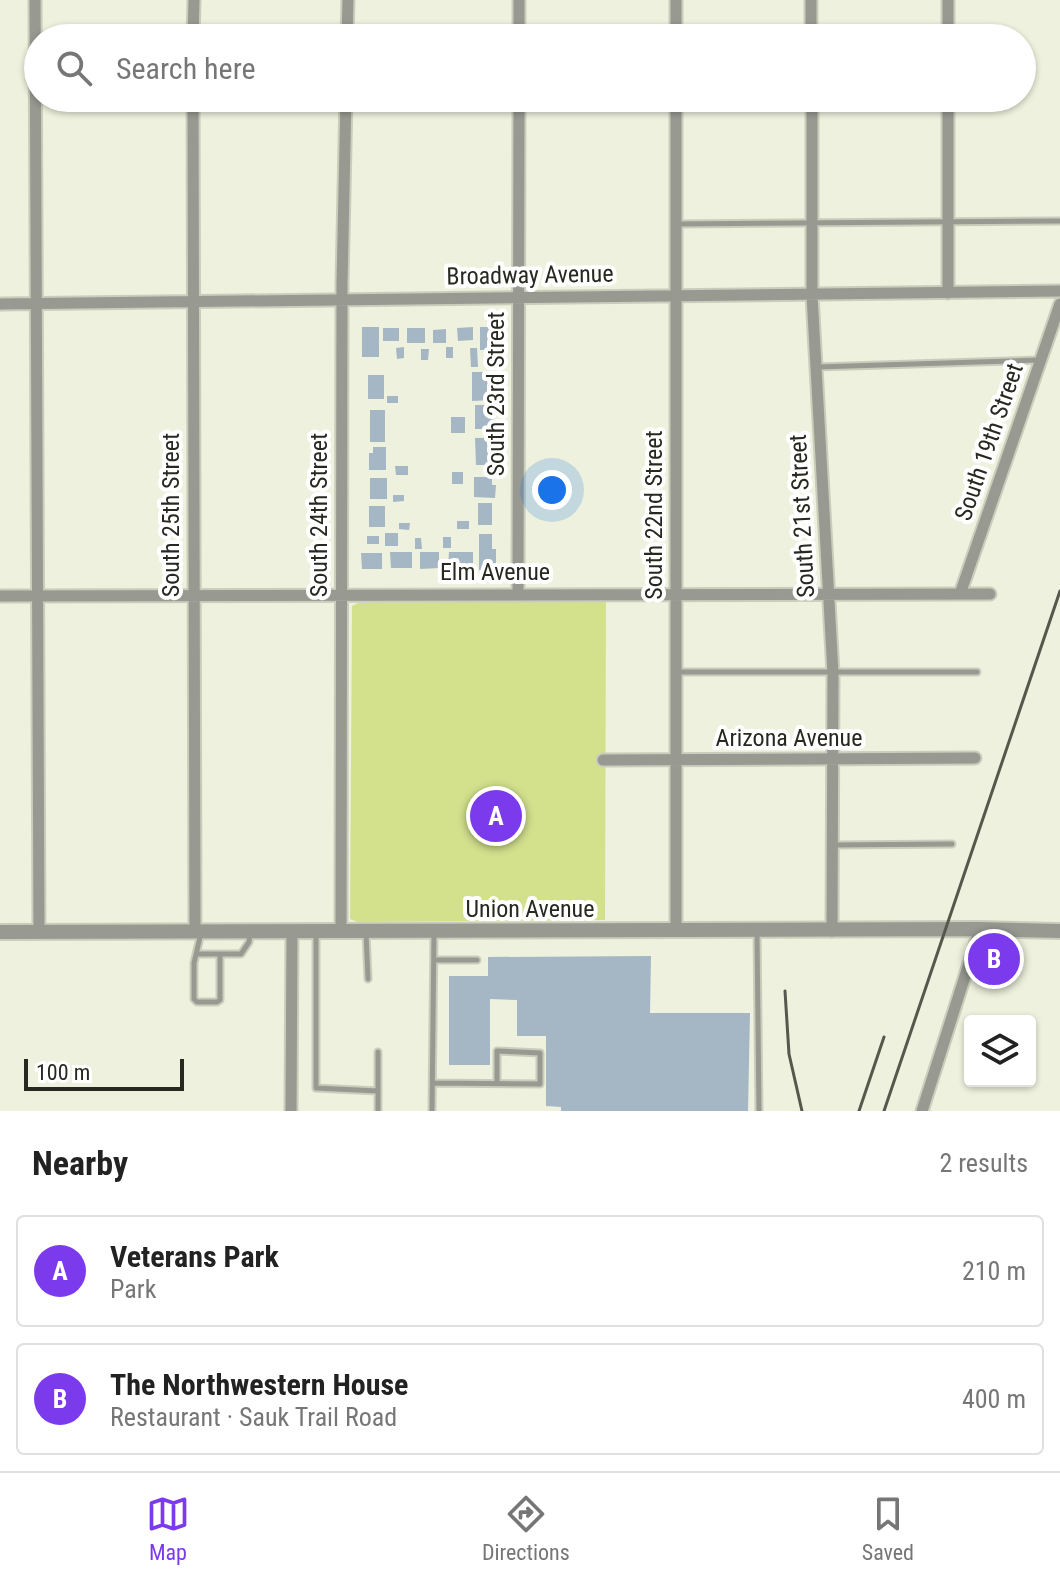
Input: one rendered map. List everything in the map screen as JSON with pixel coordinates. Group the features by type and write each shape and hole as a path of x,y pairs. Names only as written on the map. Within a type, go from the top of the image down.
{"street":[{"path":"35,0 35,24"},
{"path":"193,24 194,0"},
{"path":"347,24 348,0"},
{"path":"519,0 519,24"},
{"path":"676,0 676,24"},
{"path":"811,0 811,24"},
{"path":"948,0 948,24"},
{"path":"35,112 39,932"},
{"name":"South 25th Street","path":"193,112 193,595 198,932"},
{"name":"South 24th Street","path":"341,932 342,300 346,112"},
{"name":"South 23rd Street","path":"518,594 519,112"},
{"name":"South 22nd Street","path":"676,112 676,931"},
{"name":"South 21st Street","path":"812,112 812,295 833,673 832,931"},
{"path":"948,112 948,293"},
{"name":"Broadway Avenue","path":"0,304 1060,291"},
{"name":"South 19th Street","path":"960,594 1060,304"},
{"name":"Elm Avenue","path":"0,596 990,594"},
{"name":"Arizona Avenue","path":"603,760 975,758"},
{"path":"922,1111 980,929"},
{"name":"Union Avenue","path":"0,932 1060,931"},
{"path":"291,1111 292,932"}],"lane":[{"path":"676,224 1060,221"},
{"path":"815,368 1040,360"},
{"path":"676,672 977,672"},
{"path":"832,845 952,844"},
{"path":"757,931 759,1111"},
{"path":"198,932 194,988 197,1002 220,1000 220,955"},
{"path":"196,954 241,954 249,942 250,932"},
{"path":"316,932 316,1088 378,1091"},
{"path":"366,932 368,979"},
{"path":"432,1111 434,932"},
{"path":"434,960 477,960"},
{"path":"433,1083 540,1084 540,1053 497,1051 497,1083"},
{"path":"378,1052 378,1111"}],"green space":[{"path":"606,601 605,920 357,922 350,919 352,606 358,603"}],"building":[{"path":"362,327 379,327 379,357 362,357"},
{"path":"473,327 473,340 458,341 457,328"},
{"path":"480,327 499,327 499,350 480,350"},
{"path":"383,328 399,328 399,341 383,341"},
{"path":"407,328 425,328 425,343 407,343"},
{"path":"446,329 446,343 433,343 433,330"},
{"path":"404,347 404,358 397,359 396,348"},
{"path":"446,347 453,347 453,358 446,358"},
{"path":"470,348 477,348 478,367 471,367"},
{"path":"421,349 429,349 428,360 421,360"},
{"path":"484,357 496,357 497,364 484,365"},
{"path":"472,372 489,372 489,390 492,390 493,400 472,401"},
{"path":"368,375 384,375 384,399 368,399"},
{"path":"387,396 398,396 398,403 387,403"},
{"path":"475,405 491,405 494,429 475,429"},
{"path":"370,410 385,410 385,442 370,442"},
{"path":"451,417 465,417 465,433 451,433"},
{"path":"475,438 492,438 492,465 476,465"},
{"path":"373,447 386,447 386,470 369,470 369,453 373,453"},
{"path":"395,466 408,466 408,475 396,475"},
{"path":"452,472 463,472 463,484 452,484"},
{"path":"474,477 492,477 492,485 496,485 495,498 474,497"},
{"path":"370,478 387,478 387,499 370,499"},
{"path":"393,495 404,495 404,501 393,502"},
{"path":"478,503 492,503 492,525 478,525"},
{"path":"369,506 385,506 385,527 369,527"},
{"path":"457,521 469,521 469,529 457,529"},
{"path":"399,523 410,523 409,530 399,529"},
{"path":"385,533 398,533 398,546 385,546"},
{"path":"479,534 492,534 496,570 479,570"},
{"path":"367,536 379,536 379,544 367,544"},
{"path":"443,537 451,537 451,548 443,548"},
{"path":"415,538 421,538 422,549 415,549"},
{"path":"390,552 412,552 412,568 391,568"},
{"path":"420,552 439,552 439,568 420,569"},
{"path":"449,552 473,552 473,569 448,569"},
{"path":"361,553 382,553 382,569 362,569"},
{"path":"651,956 650,1013 750,1013 748,1111 561,1111 561,1107 546,1106 546,1036 517,1036 517,1000 490,999 490,1065 449,1065 449,976 488,976 488,957"}],"railway":[{"path":"884,1111 1060,591"},
{"path":"785,991 789,1054 802,1111"},
{"path":"859,1111 884,1037"}],"place":[{"name":"Veterans Park","path":"496,816"},
{"name":"The Northwestern House","path":"994,959"}]}
